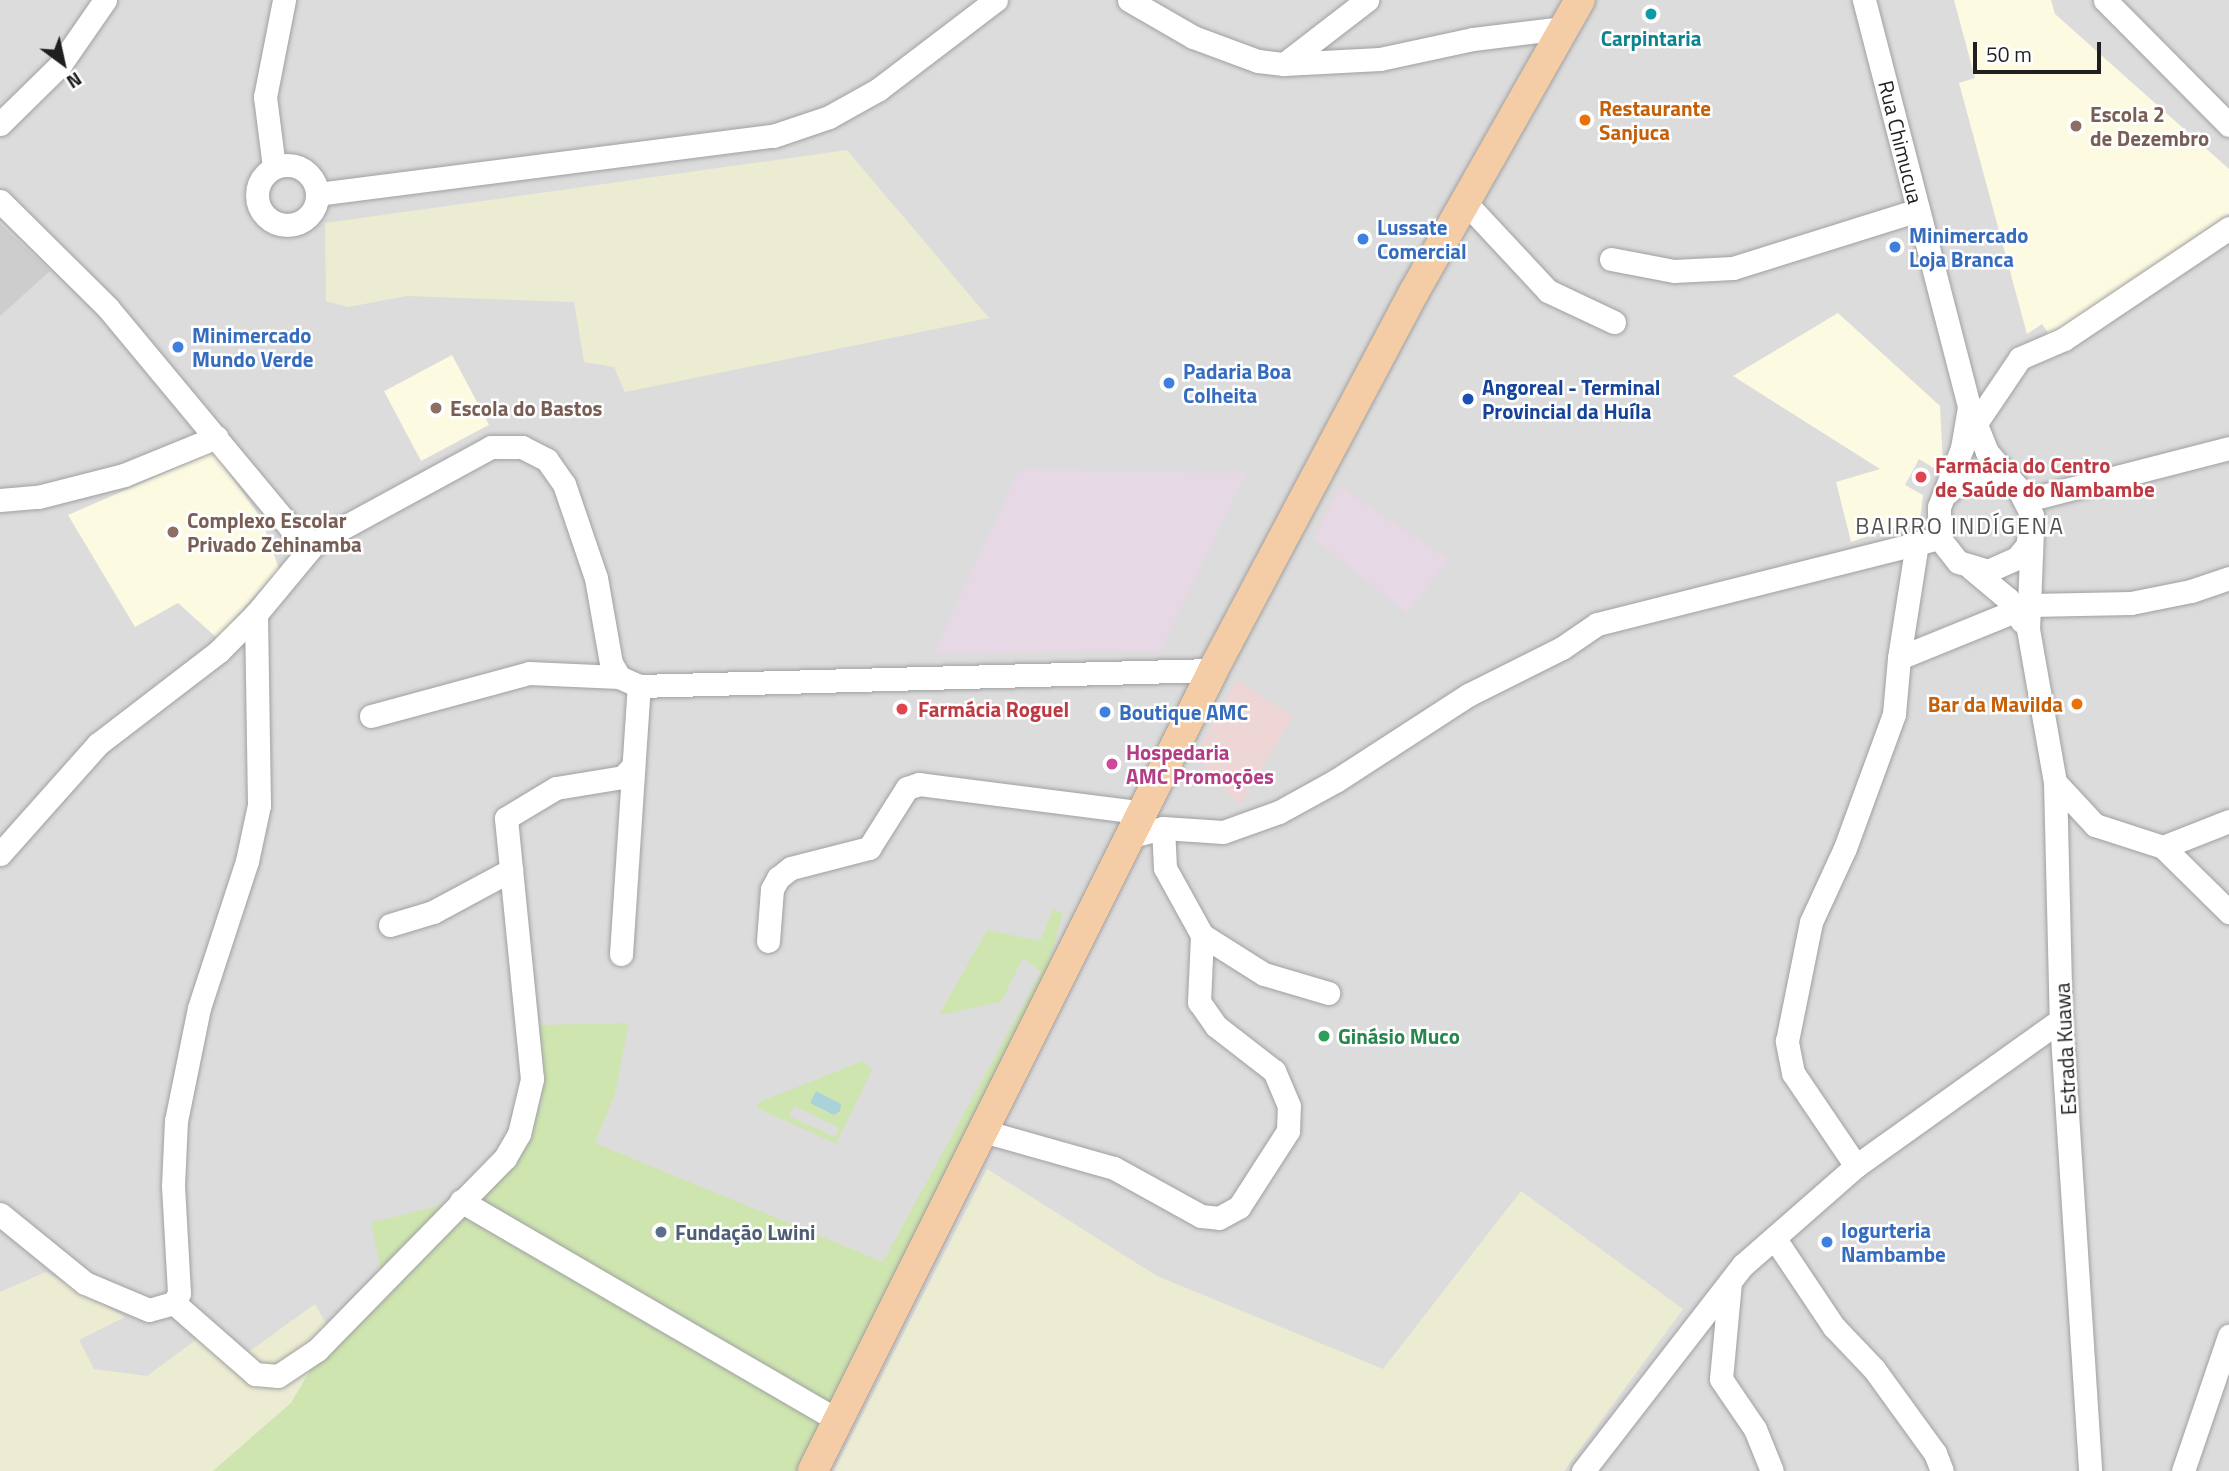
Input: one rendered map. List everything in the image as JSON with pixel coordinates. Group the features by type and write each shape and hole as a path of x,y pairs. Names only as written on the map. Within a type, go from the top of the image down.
{"main road":[{"path":"813,1471 983,1131 1143,826 1213,670 1465,202 1580,0"}],"street":[{"path":"0,124 60,65 105,0"},
{"path":"284,0 265,97 274,167 257,190 260,210 275,223 304,220 318,194"},
{"path":"318,194 772,136 829,117 880,89 966,10 996,0"},
{"path":"1129,0 1193,37 1258,61 1284,64 1380,59 1473,39 1563,28"},
{"path":"1284,64 1367,0"},
{"name":"Rua Chimucua","path":"1864,0 1972,415 1987,452 2023,494"},
{"path":"2105,0 2229,125"},
{"path":"274,167 303,169 318,194"},
{"path":"0,201 108,308 295,533 314,544"},
{"path":"1465,202 1548,291 1614,322"},
{"path":"1611,259 1674,271 1733,268 1919,210"},
{"path":"1972,415 2020,358 2064,339 2229,228"},
{"name":"Rua Chimucua","path":"1856,1166 1793,1073 1787,1041 1811,922 1845,848 1894,714 1899,658 1928,540 1947,493 1972,415"},
{"path":"0,500 38,497 124,475 217,437"},
{"path":"0,854 98,744 219,650 256,614 314,544 463,460 491,447 522,447 547,460 564,484 582,527 611,663 629,682 633,766 621,954"},
{"path":"2023,494 2229,448"},
{"path":"1947,493 1959,482 1981,475 2005,479 2023,494 2032,531 2024,615"},
{"path":"1972,569 1995,569 2017,558 2032,531"},
{"path":"768,941 772,889 778,878 792,868 869,848 907,788 919,784 1143,826 1223,832 1279,812 1337,780 1468,695 1562,648 1597,624 1928,540 1972,569 2024,615"},
{"path":"1899,658 2024,615 2130,603 2191,592 2229,578"},
{"path":"0,1214 85,1283 149,1310 174,1303 179,1293 173,1186 176,1121 199,1008 247,862 259,804 256,614"},
{"name":"Estrada Kuawa","path":"2024,615 2055,782 2062,1020 2090,1471"},
{"path":"371,716 529,673 629,682 1213,670"},
{"path":"174,1303 255,1374 278,1376 317,1350 505,1158 519,1134 532,1079 506,818 556,788 623,777 633,766"},
{"path":"2055,782 2095,825 2163,847 2229,912"},
{"path":"2163,847 2229,821"},
{"path":"1143,826 1202,935 1264,974 1328,992"},
{"path":"390,925 433,912 511,870"},
{"path":"983,1131 1114,1168 1201,1216 1219,1218 1239,1207 1288,1131 1289,1106 1274,1071 1216,1026 1199,1002 1202,935"},
{"path":"1583,1471 1730,1282 1775,1239 1856,1166 2062,1020"},
{"path":"461,1200 837,1420"},
{"path":"1775,1239 1834,1327 1874,1369 1935,1453 1942,1471"},
{"path":"1730,1282 1721,1379 1755,1429 1772,1471"},
{"path":"2183,1471 2221,1373 2229,1336"}],"shaded area":[{"path":"0,0 2229,0 2229,1471 0,1471"},
{"name":"Escola 2 de Dezembro","path":"1954,0 2051,0 2055,14 2229,169 2229,214 2050,336 2042,324 2027,334 1959,83 1975,78"},
{"path":"0,224 50,271 0,316"},
{"path":"1838,313 1940,406 1943,466 1937,470 1919,459 1905,485 1923,495 1920,519 1851,542 1836,482 1880,469 1733,376"},
{"name":"Escola do Bastos","path":"452,355 489,425 421,461 384,391"},
{"name":"Complexo Escolar Privado Zehinamba","path":"213,452 261,518 279,569 217,638 178,603 135,627 68,515"},
{"path":"1019,470 1246,473 1160,651 934,653"},
{"path":"1340,487 1448,559 1407,613 1314,539"},
{"path":"1237,680 1293,716 1239,806 1196,755"}],"green space":[{"path":"847,150 989,318 625,392 614,367 584,362 574,302 407,296 348,307 326,301 325,223"},
{"path":"1053,909 1063,913 1046,974 801,1471 213,1471 291,1403 332,1334 383,1281 371,1223 461,1200 505,1158 532,1079 542,1116 539,1025 629,1023 615,1094 595,1143 883,1262 1041,972 1023,958 1001,1002 939,1015 987,930 1040,941"},
{"path":"863,1061 872,1070 836,1144 757,1108 759,1102","holes":["794,1106 839,1128 835,1137 789,1116"]},
{"path":"987,1169 1157,1276 1383,1369 1521,1191 1683,1309 1564,1471 834,1471"},
{"path":"46,1272 125,1317 79,1340 94,1369 147,1376 197,1339 243,1356 315,1304 332,1334 291,1403 213,1471 0,1471 0,1292"}],"water":[{"path":"816,1091 841,1104 840,1111 834,1115 810,1103"}],"place":[{"name":"Carpintaria","path":"1651,14"},
{"name":"Restaurante Sanjuca","path":"1585,120"},
{"name":"Escola 2 de Dezembro","path":"2076,126"},
{"name":"Lussate Comercial","path":"1363,239"},
{"name":"Minimercado Loja Branca","path":"1895,247"},
{"name":"Minimercado Mundo Verde","path":"178,347"},
{"name":"Padaria Boa Colheita","path":"1169,383"},
{"name":"Angoreal - Terminal Provincial da Huíla","path":"1468,399"},
{"name":"Escola do Bastos","path":"436,408"},
{"name":"Farmácia do Centro de Saúde do Nambambe","path":"1921,477"},
{"name":"Complexo Escolar Privado Zehinamba","path":"173,532"},
{"name":"Bar da Mavilda","path":"2077,704"},
{"name":"Farmácia Roguel","path":"902,709"},
{"name":"Boutique AMC","path":"1105,712"},
{"name":"Hospedaria AMC Promoções","path":"1112,764"},
{"name":"Ginásio Muco","path":"1324,1036"},
{"name":"Fundação Lwini","path":"661,1232"},
{"name":"Iogurteria Nambambe","path":"1827,1242"}],"district":[{"name":"BAIRRO INDÍGENA","path":"1960,526"}]}
